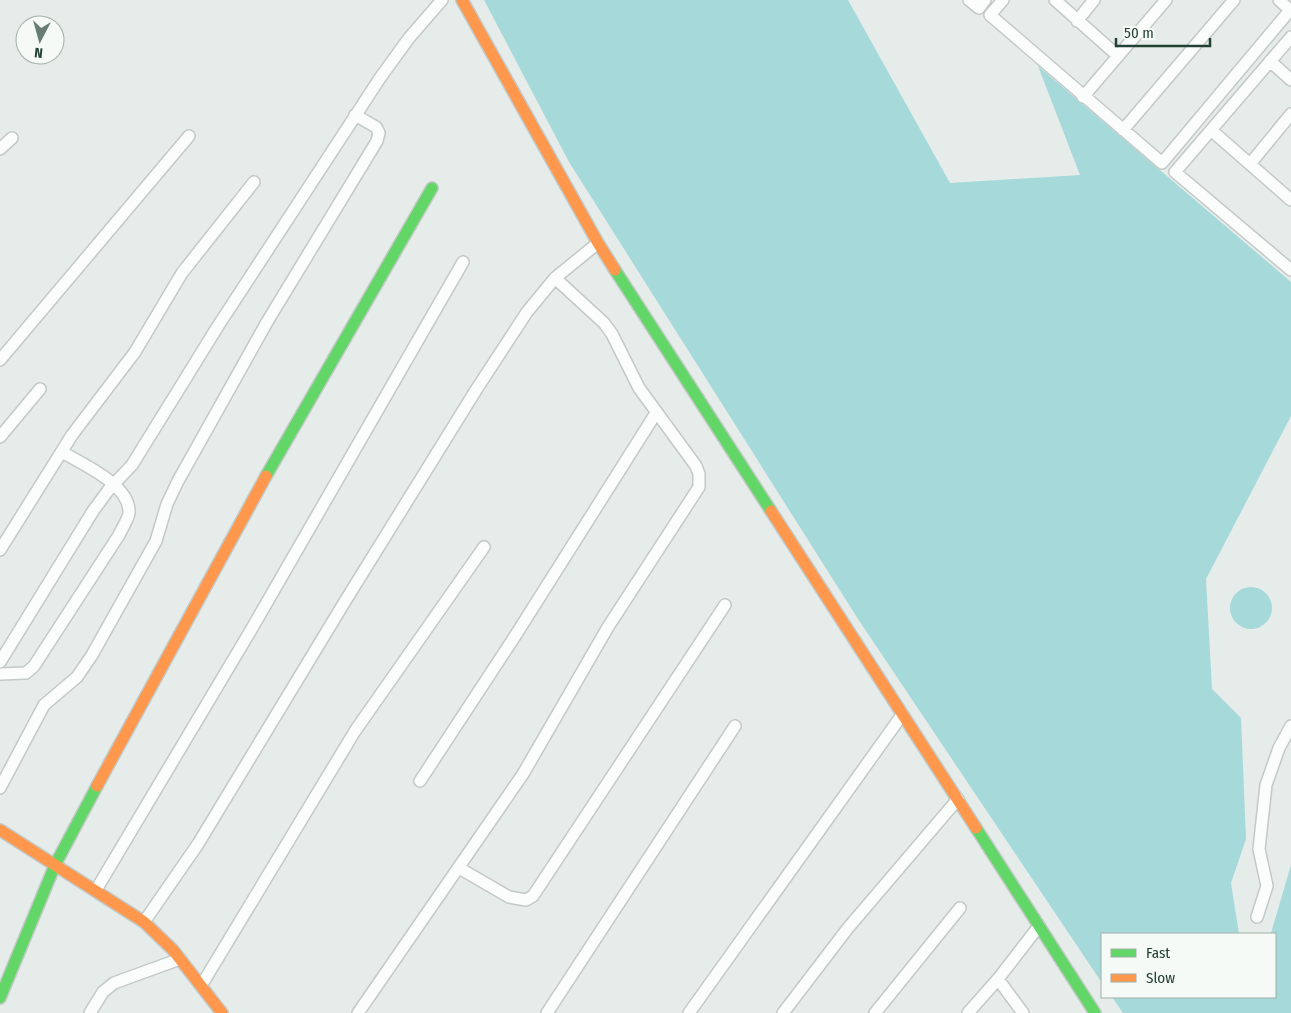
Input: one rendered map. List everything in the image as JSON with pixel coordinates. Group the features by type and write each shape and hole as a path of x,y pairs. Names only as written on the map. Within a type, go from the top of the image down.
{"street":[{"path":"0,662 93,511 114,483 132,465 355,115 409,38 442,0"},
{"path":"462,0 598,243 1095,1013"},
{"path":"969,0 979,8 986,0"},
{"path":"1003,0 990,15 1162,163 1291,10 1279,0"},
{"path":"1054,0 1118,56"},
{"path":"1077,21 1094,0"},
{"path":"1084,96 1166,0"},
{"path":"1123,130 1234,0"},
{"path":"1291,37 1175,172 1291,270"},
{"path":"1270,61 1291,80"},
{"path":"1250,164 1291,114"},
{"path":"0,788 44,705 76,677 92,655 156,542 167,504 178,481 267,322 377,140 379,133 376,126 355,115"},
{"path":"1211,130 1289,195"},
{"path":"0,360 188,136"},
{"path":"0,149 12,138"},
{"path":"0,550 62,452 135,352 182,274 254,182"},
{"path":"0,998 55,864 229,540 432,188"},
{"path":"144,922 198,844 476,390 527,312 556,278 598,243"},
{"path":"96,890 251,630 463,262"},
{"path":"358,1013 522,774 608,627 697,494 700,481 696,466 639,388 612,334 604,323 556,278"},
{"path":"0,437 40,389"},
{"path":"420,780 517,633 656,413"},
{"path":"0,674 26,673 34,666 119,535 127,519 128,507 122,492 114,483 62,452"},
{"path":"201,986 355,731 484,547"},
{"path":"459,868 509,897 526,900 533,896 725,605"},
{"path":"689,1013 902,715"},
{"path":"547,1013 735,726"},
{"path":"1257,917 1267,886 1258,849 1266,785 1279,748 1291,726"},
{"path":"783,1013 848,928 958,799"},
{"path":"0,830 144,922 180,959 222,1013"},
{"path":"875,1013 960,908"},
{"path":"968,1013 998,979 1039,926"},
{"path":"90,1013 103,992 114,983 180,959"},
{"path":"998,979 1023,1013"}],"water":[{"path":"484,0 848,0 950,183 1080,175 1038,66 1291,282 1291,416 1206,579 1212,689 1241,718 1246,839 1231,883 1239,933 1101,933 1101,982 858,619 569,162"},
{"path":"1255,587 1263,590 1269,596 1272,608 1269,620 1263,626 1247,629 1239,626 1233,620 1230,604 1233,596 1239,590"},
{"path":"1291,865 1291,1013 1123,1013 1113,998 1276,998 1276,933 1271,933"}],"traffic: fast":[{"path":"266,476 432,188"},
{"path":"615,270 771,511"},
{"path":"0,998 55,865 97,786"},
{"path":"976,828 1095,1013"}],"traffic: slow":[{"path":"462,0 615,270"},
{"path":"97,786 266,476"},
{"path":"771,511 976,828"},
{"path":"0,830 144,922 173,950 222,1013"}]}
